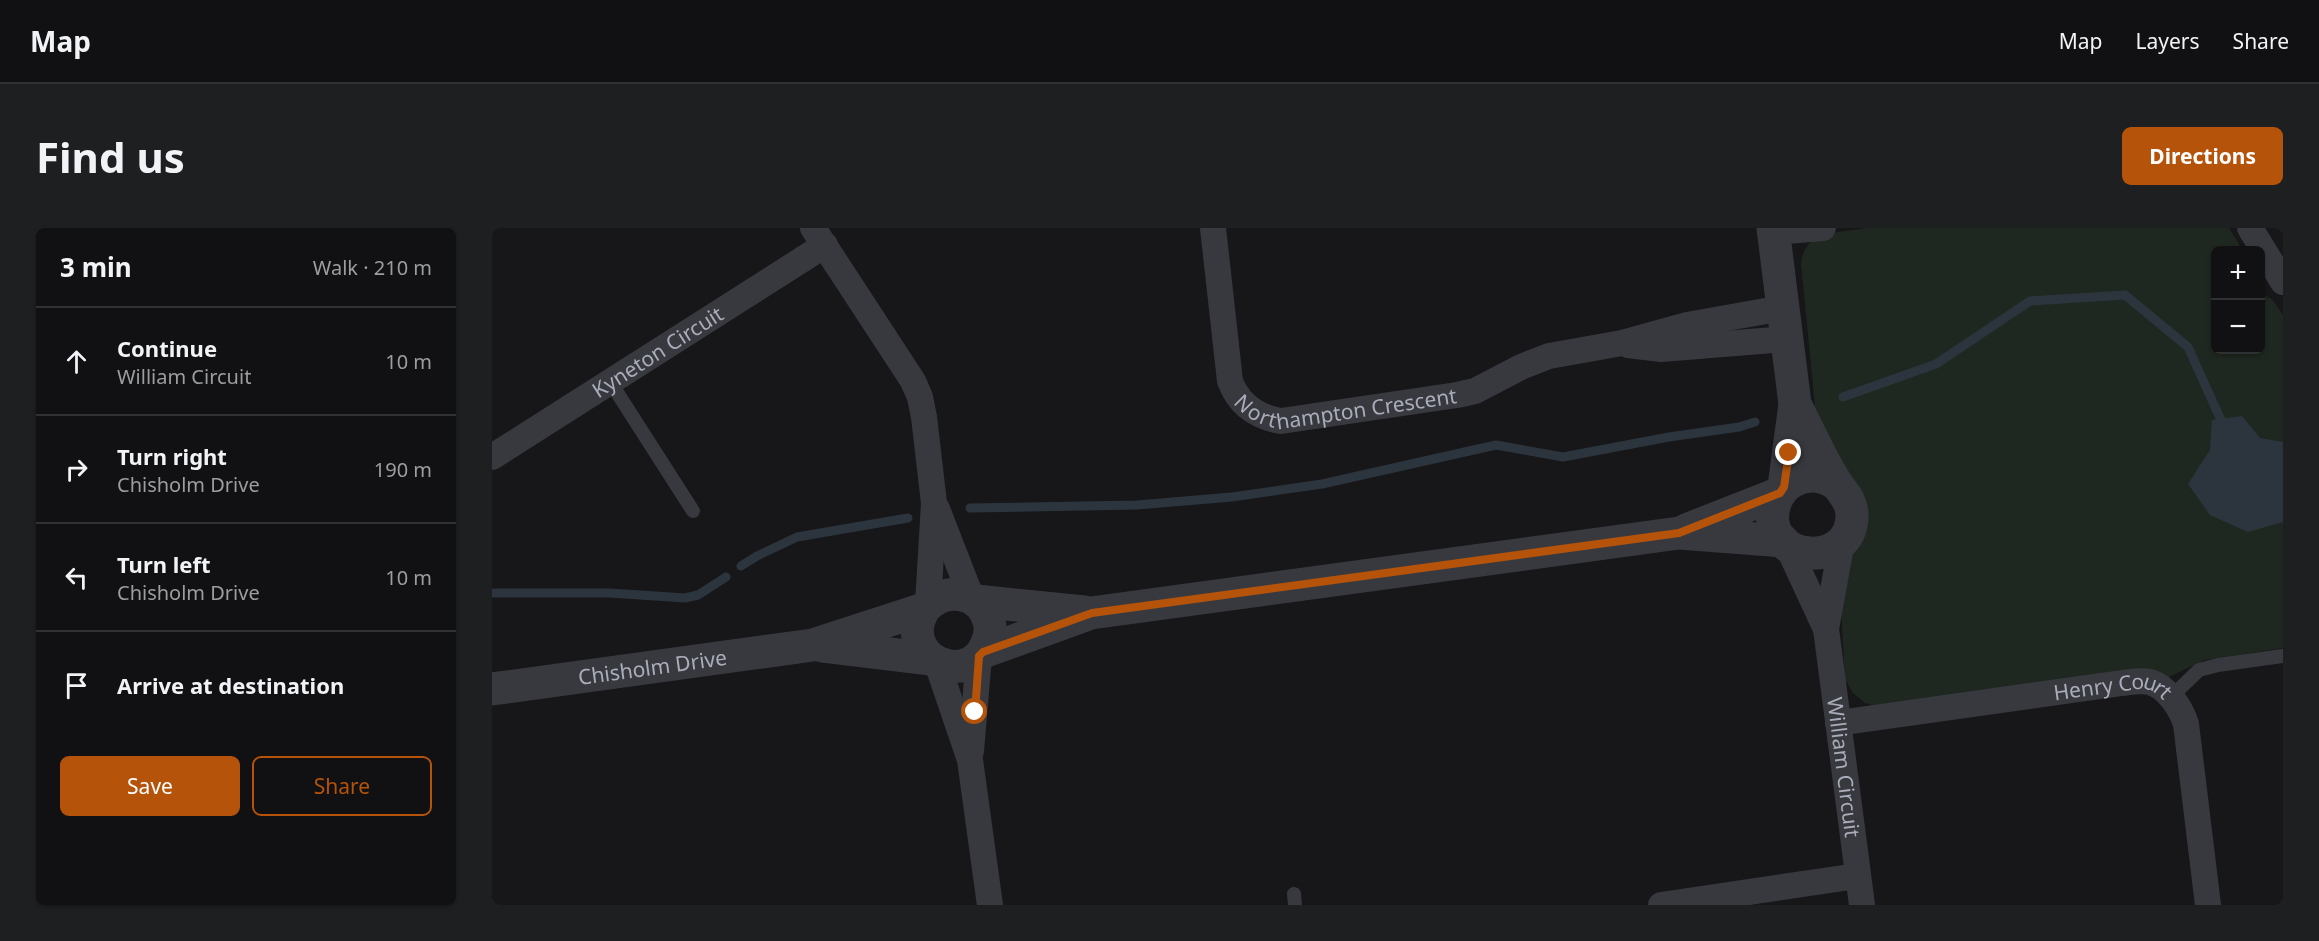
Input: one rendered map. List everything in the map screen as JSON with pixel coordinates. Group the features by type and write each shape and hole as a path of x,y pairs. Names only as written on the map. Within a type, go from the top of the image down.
{"street":[{"name":"Northampton Crescent","path":"1213,228 1230,381 1237,395 1247,407 1269,419 1290,421 1475,391 1521,367 1549,356 1622,344 1687,325 1784,324"},
{"path":"1795,404 1836,484 1847,496 1852,512 1850,527 1842,541 1819,554 1802,553 1785,543 1776,530 1773,518 1774,505 1782,490 1795,404 1773,230 1823,228"},
{"path":"2250,228 2271,270"},
{"name":"Kyneton Circuit","path":"492,457 611,383 819,237 917,389 924,417 934,504 926,606"},
{"path":"1679,533 1782,490 1806,476 1822,477 1836,484"},
{"name":"Kyneton Circuit","path":"934,504 974,600"},
{"path":"934,661 951,667 966,664 981,654 1092,613 1679,533 1785,543"},
{"name":"William Circuit","path":"1826,629 1842,541"},
{"name":"William Circuit","path":"1785,543 1826,629 1862,905"},
{"path":"990,905 970,760 934,661 922,649 917,636 918,621 926,606 934,599 957,593 974,600 1092,613"},
{"path":"970,760 981,654 989,639 990,626 985,612 974,600"},
{"name":"Chisholm Drive","path":"492,689 813,645 926,606"},
{"name":"Chisholm Drive","path":"813,645 934,661"},
{"name":"Henry Court","path":"1839,723 2144,681 2156,684 2171,697 2184,717 2208,905"},
{"path":"1661,905 1857,876"}],"lane":[{"path":"611,383 693,511"},
{"path":"2171,697 2199,670 2218,665 2283,656"}],"shaded area":[{"path":"1866,228 2229,228 2239,246 2211,246 2211,354 2265,354 2265,296 2272,299 2283,315 2283,648 2204,660 2169,677 1873,705 1865,703 1853,693 1845,679 1841,608 1849,556 1816,417 1801,263 1809,244 1816,238 1834,232"},
{"path":"2242,416 2260,438 2283,442 2283,522 2248,532 2210,515 2188,484 2210,450 2212,420"}],"waterway":[{"path":"1843,397 1936,364 2030,301 2125,295 2188,347 2225,429"},
{"path":"970,508 1137,505 1232,497 1322,484 1496,445 1563,457 1669,437 1739,427 1755,422"},
{"path":"741,566 797,537 908,518"},
{"path":"492,593 610,593 685,598 698,595 726,577"}],"route":[{"path":"975,712 979,656 983,652 1092,613 1679,533 1780,493 1784,487 1789,453"}]}
